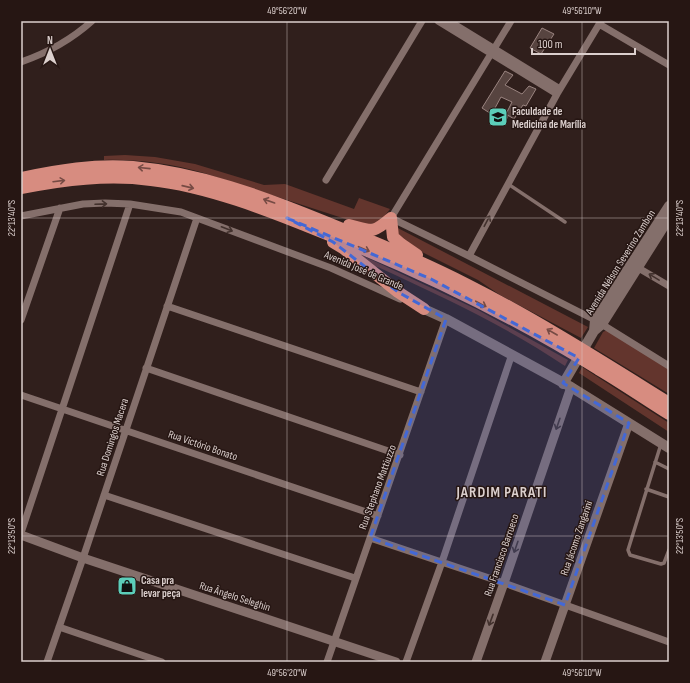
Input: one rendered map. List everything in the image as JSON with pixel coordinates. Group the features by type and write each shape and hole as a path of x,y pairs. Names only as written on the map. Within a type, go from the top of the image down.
{"highway":[{"path":"21,178 47,172 112,166 153,169 202,179 292,214 365,238 466,284 602,361 669,403"},
{"path":"21,188 94,178 112,177 150,180 169,182 292,214 369,230 379,228 391,218"},
{"path":"292,214 338,245 398,292 424,309"},
{"path":"292,214 468,297 597,368 669,414"},
{"path":"391,218 392,232 395,240 409,250 455,275 466,284"}],"main road":[{"name":"Avenida Nélson Severino Zambon","path":"567,383 597,325 665,220 669,206"},
{"name":"Avenida José de Grande","path":"424,309 446,319 567,383 665,445"}],"street":[{"path":"21,62 39,56 79,33 92,21"},
{"path":"326,180 422,21"},
{"path":"438,21 558,92"},
{"path":"449,21 492,52"},
{"path":"511,21 391,218 469,256 597,325 669,366"},
{"path":"469,256 558,92 600,22 668,62"},
{"name":"Avenida José de Grande","path":"21,216 82,204 130,204 181,212 332,268 424,309"},
{"path":"21,534 130,204"},
{"path":"21,320 60,208"},
{"name":"Rua Domingos Macera","path":"47,662 166,306 197,218"},
{"path":"635,266 669,286"},
{"path":"166,306 421,392"},
{"name":"Rua Stephano Mattiuzzo","path":"327,662 446,319"},
{"path":"406,662 442,562 512,354"},
{"path":"146,368 400,455"},
{"name":"Rua Francisco Barrueco","path":"476,662 504,583 567,383"},
{"name":"Rua Victório Bonato","path":"21,395 378,516"},
{"name":"Rua Jácomo Zangarini","path":"545,662 629,423"},
{"path":"104,495 355,578"},
{"name":"Rua Ângelo Seleghin","path":"21,534 83,558 396,662"},
{"path":"370,538 504,583 669,642"},
{"path":"59,627 162,662"}],"lane":[{"path":"507,184 565,222"},
{"path":"665,445 655,462 628,553 661,564 664,563 669,550"},
{"path":"655,462 669,469"},
{"path":"646,489 669,497"}],"highlighted area":[{"path":"287,218 431,279 579,358 563,383 629,423 565,605 370,538 446,319 398,292 333,242"}],"shaded area":[{"path":"125,155 155,157 195,164 264,185 285,184 354,209 359,198 390,209 380,222 364,225 192,170 142,161 104,160 104,156"},
{"path":"394,226 588,327 581,338 500,295 478,280 402,242"},
{"path":"355,252 478,310 568,360 565,366 520,338 451,301 369,264"},
{"path":"605,331 608,331 669,369 669,394 594,348"},
{"path":"582,367 669,423 669,432 579,373"}],"building":[{"path":"542,28 554,34 541,54 530,48"},
{"path":"505,71 513,75 505,85 522,94 529,86 536,89 526,106 523,105 514,119 506,114 512,102 501,97 495,108 508,116 505,123 482,108"}],"place":[{"name":"Faculdade de Medicina de Marília","path":"498,117"},
{"name":"Casa pra levar peça","path":"127,586"}],"district":[{"name":"JARDIM PARATI","path":"502,492"}]}
